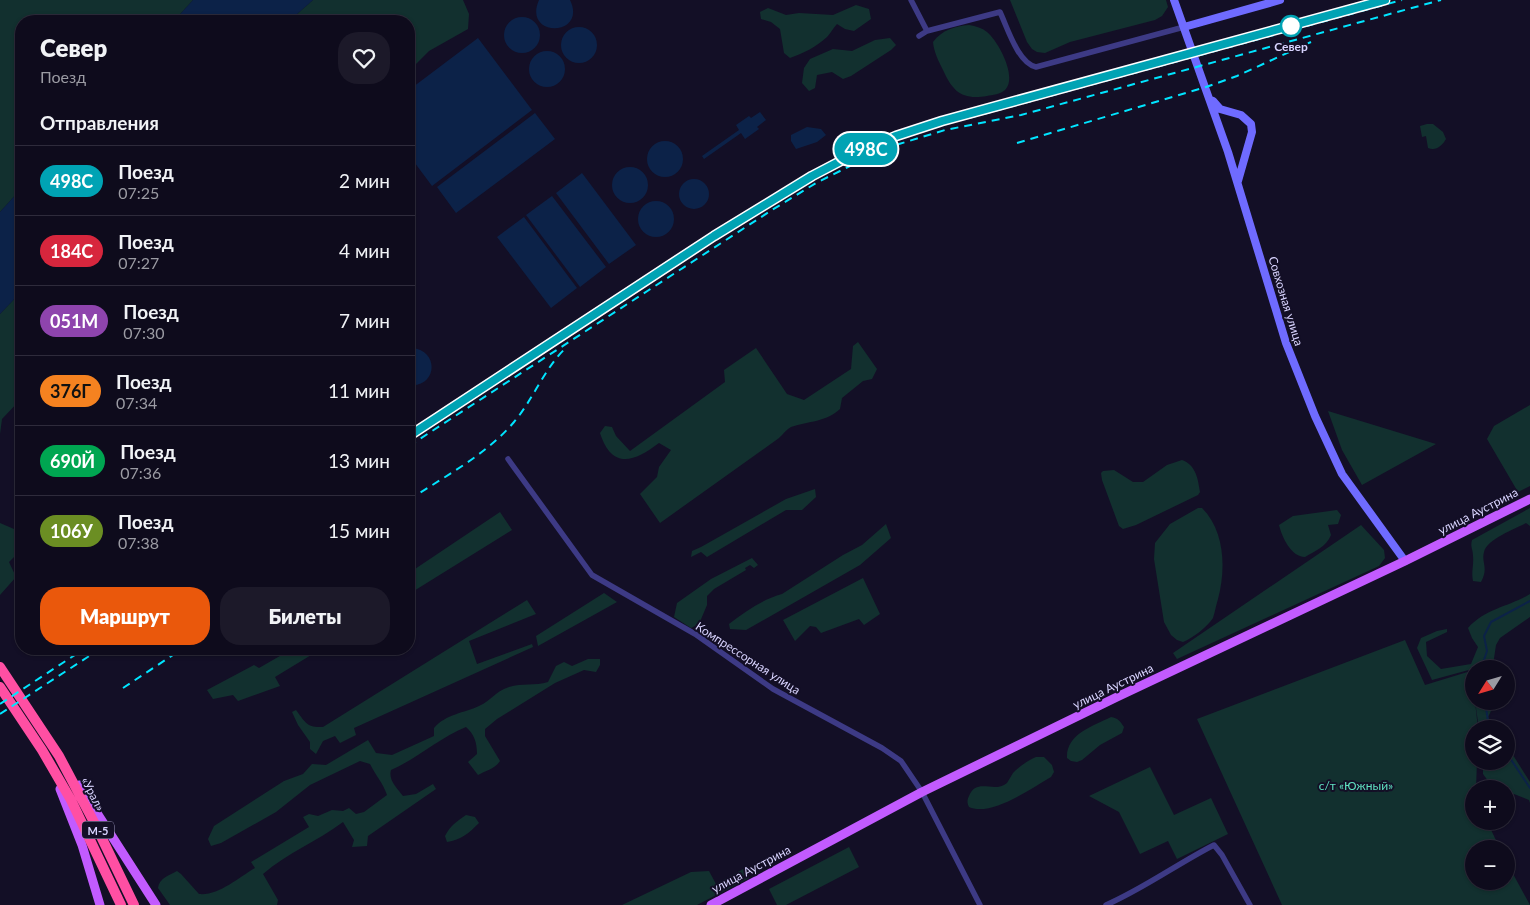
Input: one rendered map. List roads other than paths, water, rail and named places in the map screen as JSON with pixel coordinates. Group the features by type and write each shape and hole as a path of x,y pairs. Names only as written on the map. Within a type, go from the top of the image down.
{"highway":[{"name":"«Урал»","path":"1,668 59,756 96,826 134,905"},
{"name":"«Урал»","path":"0,687 50,763 83,824 121,905"}],"main road":[{"name":"Совхозная улица","path":"1174,0 1238,182 1286,343 1315,416 1342,474 1406,561"},
{"path":"1184,27 1280,0"},
{"path":"1210,98 1220,109 1245,117 1252,128 1238,182"},
{"path":"1220,129 1225,119 1235,114"},
{"name":"улица Аустрина","path":"711,905 922,792 1125,693 1406,561 1530,499"},
{"path":"59,756 156,905"},
{"path":"50,763 74,822 100,905"}],"street":[{"path":"911,0 927,31"},
{"path":"919,36 927,31 1000,12 1021,56 1030,66 1036,67 1184,27"},
{"name":"Компрессорная улица","path":"508,459 592,575 695,634 773,689 882,748 901,761 922,792 980,905"},
{"path":"1110,904 1214,845 1222,855 1250,905"}],"water":[{"path":"193,0 313,0 296,15 179,15"},
{"path":"539,0 570,0 573,12 570,21 564,26 555,28 546,26 539,21 536,12"},
{"path":"522,17 529,18 535,22 539,28 539,42 535,48 529,52 522,53 515,52 509,48 505,42 504,35 505,28 509,22 515,18"},
{"path":"579,27 586,28 592,32 596,38 596,52 592,58 586,62 579,63 572,62 566,58 562,52 561,45 562,38 566,32 572,28"},
{"path":"478,38 532,110 432,186 415,163 415,85"},
{"path":"547,51 554,52 560,56 564,62 564,76 560,82 554,86 547,87 540,86 534,82 530,76 529,69 530,62 534,56 540,52"},
{"path":"760,112 766,120 757,127 759,129 745,139 741,133 704,159 702,156 739,130 736,125 749,116 751,118"},
{"path":"535,113 555,139 456,213 437,187"},
{"path":"807,127 821,129 826,135 817,142 796,149 791,141 791,135"},
{"path":"665,141 672,142 678,146 682,152 682,166 678,172 672,176 665,177 658,176 652,172 648,166 647,159 648,152 652,146 658,142"},
{"path":"630,167 637,168 643,172 647,178 647,192 643,198 637,202 630,203 623,202 617,198 613,192 612,185 613,178 617,172 623,168"},
{"path":"582,173 636,245 609,264 556,193"},
{"path":"694,179 705,183 709,194 705,205 694,209 683,205 679,194 683,183"},
{"path":"15,196 15,298 0,314 0,212"},
{"path":"552,196 606,267 580,287 526,215"},
{"path":"656,201 663,202 669,206 673,212 673,226 669,232 663,236 656,237 649,236 643,232 639,226 638,219 639,212 643,206 649,202"},
{"path":"524,217 577,288 551,308 497,237"},
{"path":"415,349 428,356 432,369 425,381 415,385"}],"waterway":[{"path":"1484,660 1487,651 1484,636 1491,622 1530,601"},
{"path":"1486,710 1488,720"},
{"path":"1515,766 1530,788"}],"railway":[{"path":"969,118 1402,0"},
{"path":"415,442 772,210 816,183 899,144 945,130 1021,115 1441,0"},
{"path":"1017,143 1206,87 1237,76 1311,42"},
{"path":"415,432 714,236 812,175 896,135 975,112"},
{"path":"415,496 478,455 503,434 521,413 559,354 567,347"},
{"path":"0,704 75,655"},
{"path":"0,714 91,655"},
{"path":"123,688 173,655"}],"train":[{"name":"498С","path":"415,432 714,236 812,176 854,154 896,136 942,121 1385,0"}],"place":[{"name":"Север","path":"1291,26"}],"park label":[{"name":"с/т «Южный»","path":"1356,785"}]}
